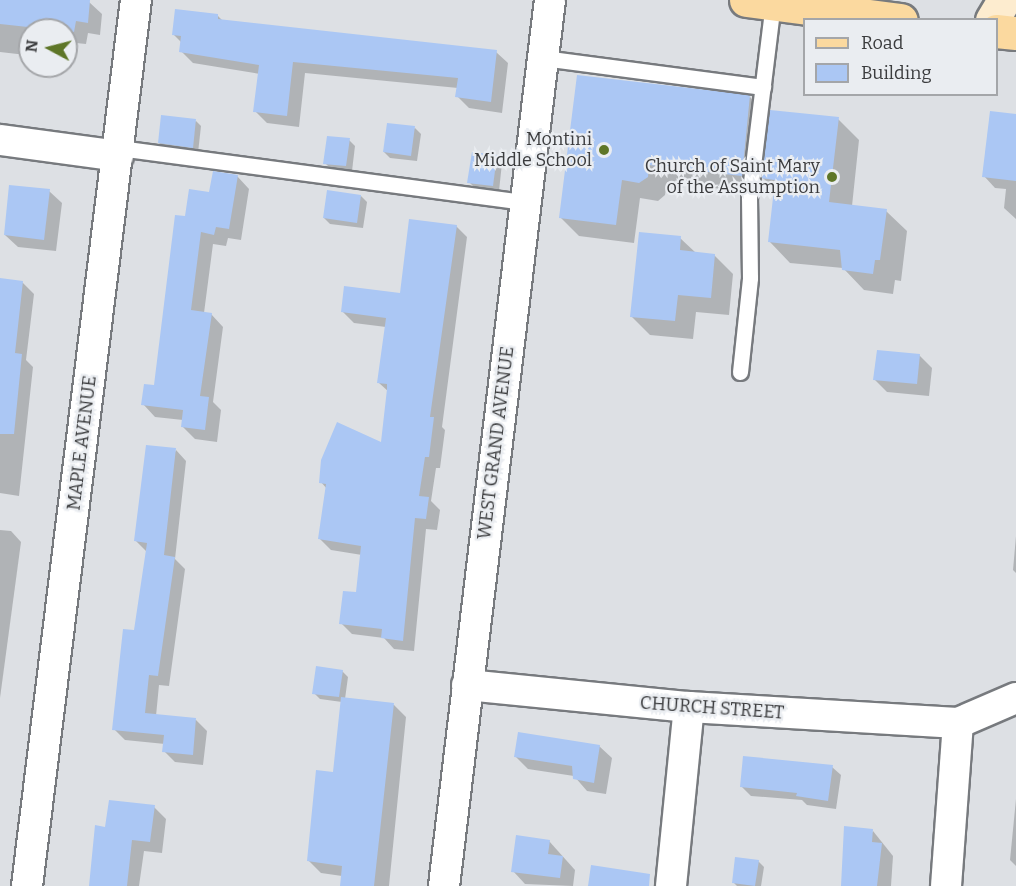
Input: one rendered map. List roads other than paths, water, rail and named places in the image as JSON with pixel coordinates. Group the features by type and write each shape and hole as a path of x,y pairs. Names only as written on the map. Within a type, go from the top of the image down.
{"main road":[{"path":"760,2 885,18"},
{"path":"998,31 1016,33"}],"street":[{"name":"MAPLE AVENUE","path":"27,886 136,0"},
{"name":"WEST GRAND AVENUE","path":"444,886 550,0"},
{"path":"993,18 1004,0"},
{"path":"0,140 118,152"},
{"name":"CHURCH STREET","path":"467,685 689,707 958,723"},
{"path":"946,886 958,723 1016,698"},
{"path":"671,886 689,707"}],"lane":[{"path":"740,372 750,278 748,224 763,87 760,2"},
{"path":"543,58 763,87"},
{"path":"118,152 525,202"}],"place":[{"name":"Montini Middle School","path":"604,150"},
{"name":"Church of Saint Mary of the Assumption","path":"832,177"}]}
